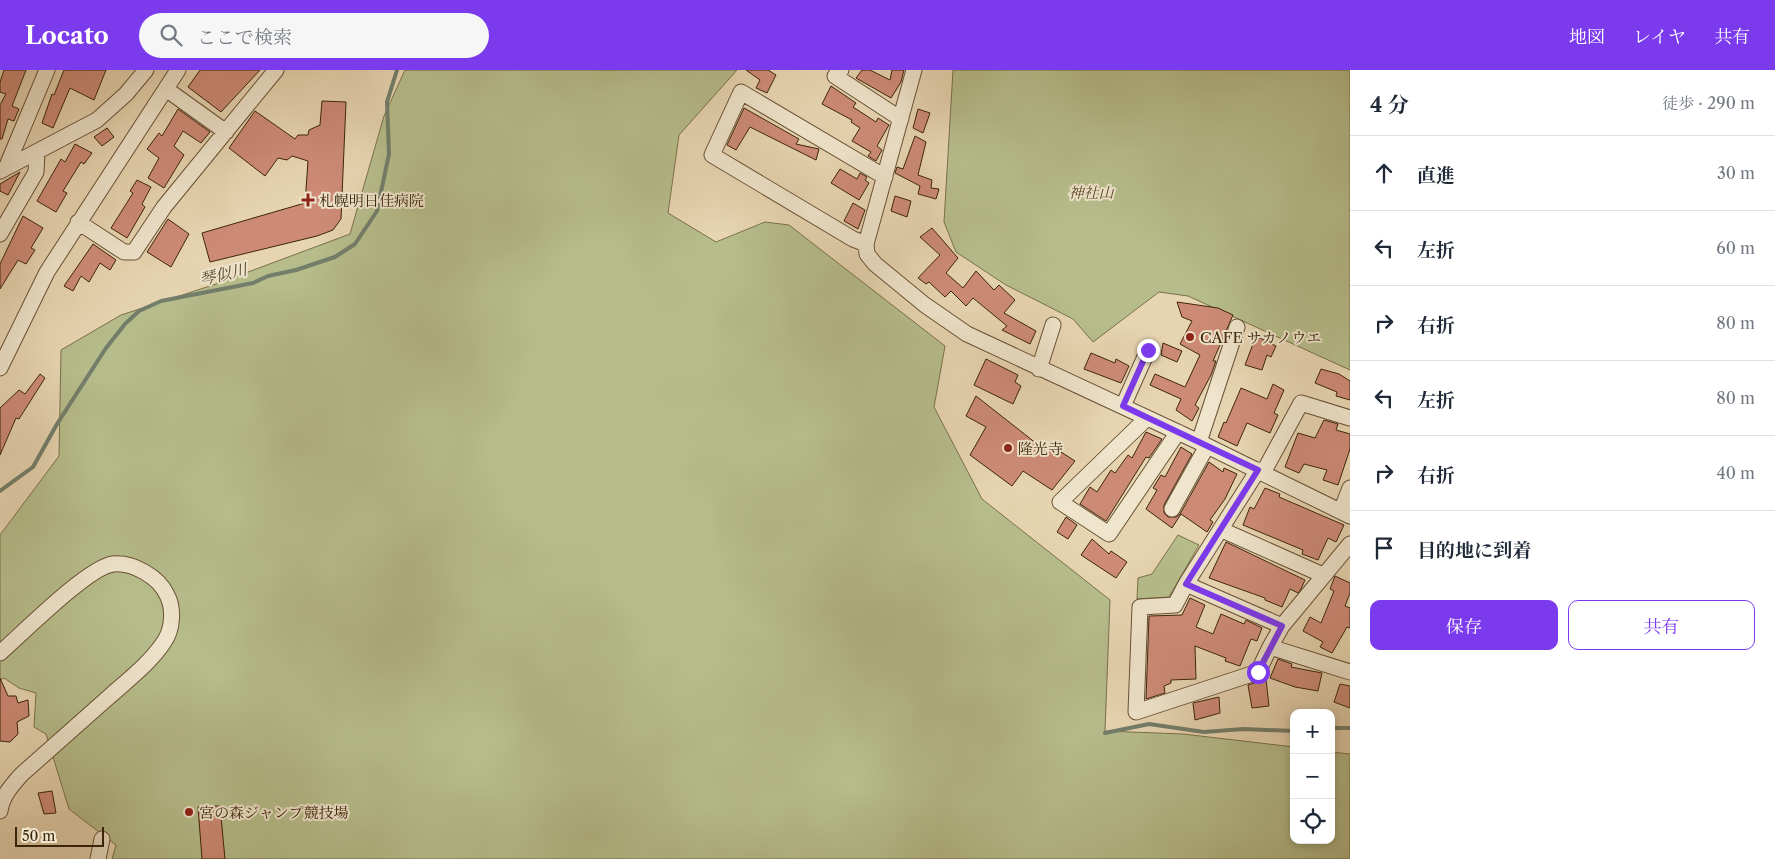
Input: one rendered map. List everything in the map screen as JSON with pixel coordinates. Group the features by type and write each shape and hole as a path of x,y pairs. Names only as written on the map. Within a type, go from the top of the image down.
{"street":[{"path":"3,170 7,149 47,70"},
{"path":"3,170 96,120 126,94 146,70"},
{"path":"0,368 37,289 78,222 178,70"},
{"path":"78,222 124,252 134,252 164,207 276,70"},
{"path":"841,70 835,76 901,119"},
{"path":"914,70 866,244 867,254 875,264 924,305 967,334 1204,444 1345,514 1350,488"},
{"path":"166,89 226,132"},
{"path":"866,244 853,239 712,155 741,92 884,177"},
{"path":"0,234 36,172 38,152"},
{"path":"1039,369 1053,325"},
{"path":"1172,509 1204,444 1237,327"},
{"path":"1123,406 1148,350"},
{"path":"1350,418 1301,403 1261,472 1186,584 1175,605 1140,607 1136,712 1258,672 1282,626 1350,544"},
{"path":"1147,418 1060,502 1109,534 1178,432"},
{"path":"1222,530 1323,575"},
{"path":"0,653 81,582 98,570 113,564 130,566 146,573 167,595 172,612 171,628 165,641 146,664 22,774 10,788 1,803 0,811"},
{"path":"1186,584 1282,626"},
{"path":"1270,647 1350,672"},
{"path":"98,859 102,839"}],"green space":[{"path":"405,70 737,70 679,135 668,213 716,242 765,222 789,225 945,346 934,407 982,499 1110,600 1105,731 1183,734 1290,747 1290,844 1335,844 1335,752 1350,754 1350,859 112,859 116,845 69,809 46,734 34,727 36,693 19,688 4,678 0,680 0,535 59,456 61,350 121,315 216,284 350,234 384,116"},
{"name":"神社山","path":"953,70 1350,70 1350,370 1188,296 1159,292 1093,342 1073,319 1006,285 956,252 944,222"},
{"path":"1178,535 1199,545 1169,597 1137,599 1138,578 1152,574"}],"building":[{"path":"4,70 26,70 12,106 19,109 14,121 8,119 2,139 0,139 0,105 6,94 0,92 0,82"},
{"path":"64,70 106,70 94,100 70,88 53,128 42,123 52,94 54,95"},
{"path":"200,70 260,70 221,112 188,87"},
{"path":"746,70 768,70 776,75 767,93 756,88 760,80"},
{"path":"862,70 870,70 890,80 892,70 904,70 901,82 891,98 856,78"},
{"path":"831,86 856,103 853,107 876,122 878,118 889,125 877,146 882,150 876,161 868,156 871,152 852,141 860,128 851,122 852,120 822,104"},
{"path":"322,101 346,102 341,219 333,230 317,236 210,262 202,233 305,203 308,161 292,156 287,160 278,158 265,176 229,148 255,111 295,139 298,135 308,135 309,130 320,125"},
{"path":"744,108 799,139 796,144 819,149 816,160 750,127 736,150 727,145"},
{"path":"178,109 210,132 201,143 183,131 174,146 184,155 164,188 148,178 159,158 147,149 159,133 162,136"},
{"path":"918,109 930,113 923,133 913,128"},
{"path":"107,128 114,137 102,146 94,137"},
{"path":"915,136 926,142 918,175 932,180 931,188 939,189 936,199 918,194 920,186 895,173 897,167 903,169"},
{"path":"75,144 92,153 84,164 81,162 63,191 67,193 56,212 37,201 61,159 65,162"},
{"path":"840,169 857,179 860,173 867,177 865,180 869,183 859,200 831,183"},
{"path":"20,172 8,195 0,191 0,184"},
{"path":"137,180 151,187 142,204 145,207 127,238 111,228 133,193 130,191"},
{"path":"895,196 911,201 907,217 891,211"},
{"path":"853,203 865,210 858,229 844,221"},
{"path":"23,216 43,228 31,248 35,250 26,264 18,260 0,289 0,264"},
{"path":"168,219 189,234 171,267 147,252"},
{"path":"932,228 958,258 946,273 963,288 976,271 994,290 999,285 1015,300 1004,313 1036,331 1030,344 1002,330 1007,326 973,298 966,306 951,291 945,297 929,282 926,284 918,278 940,255 920,237"},
{"path":"93,244 116,260 110,270 100,263 89,282 81,276 73,291 64,286"},
{"path":"1177,302 1218,308 1233,315 1213,361 1216,361 1211,375 1195,405 1199,408 1192,421 1176,410 1181,399 1150,385 1155,374 1185,387 1200,355 1180,344 1192,321 1182,317"},
{"path":"1256,336 1276,346 1271,357 1267,355 1262,370 1245,365"},
{"path":"1163,343 1182,351 1177,362 1161,355"},
{"path":"1091,353 1115,363 1116,359 1129,366 1121,383 1084,369"},
{"path":"986,359 1018,375 1015,382 1021,386 1013,404 974,385"},
{"path":"1321,369 1339,374 1350,381 1350,400 1336,396 1337,392 1315,383"},
{"path":"40,374 45,378 19,419 16,418 0,455 0,408 19,390 25,394"},
{"path":"1273,384 1284,390 1274,413 1278,415 1270,433 1247,423 1237,446 1218,437 1241,388 1267,399"},
{"path":"976,396 1046,451 1048,447 1059,455 1061,452 1075,461 1052,490 1023,471 1012,486 970,455 986,427 966,416"},
{"path":"1324,420 1338,424 1336,430 1350,434 1350,449 1338,485 1323,480 1327,470 1304,464 1299,473 1285,467 1298,433 1315,438"},
{"path":"1146,432 1162,439 1149,458 1146,457 1106,521 1080,504 1090,487 1097,492 1111,470 1115,473 1128,455 1132,458"},
{"path":"1181,447 1192,454 1164,505 1164,513 1168,517 1176,517 1180,514 1209,462 1223,472 1224,468 1237,474 1225,499 1210,520 1213,522 1207,532 1181,514 1172,528 1146,509 1157,490 1153,488 1161,475 1165,477"},
{"path":"1265,488 1280,494 1279,497 1344,525 1336,542 1328,538 1318,560 1302,554 1303,550 1243,525 1250,507 1254,509"},
{"path":"1066,517 1077,525 1068,539 1057,532"},
{"path":"1092,539 1109,554 1111,551 1127,562 1116,578 1081,555"},
{"path":"1226,542 1305,580 1301,589 1298,593 1290,589 1282,607 1265,600 1265,598 1209,578"},
{"path":"1335,576 1350,583 1350,593 1345,606 1350,608 1350,628 1347,627 1332,653 1320,647 1323,642 1303,631 1310,617 1321,623 1334,591 1330,589"},
{"path":"1190,598 1205,605 1196,627 1213,634 1221,614 1244,624 1246,620 1262,628 1257,641 1251,639 1240,666 1225,661 1226,658 1195,646 1196,679 1171,680 1171,683 1164,686 1165,693 1146,699 1149,616 1182,615"},
{"path":"1278,659 1292,664 1291,667 1322,673 1318,691 1295,687 1270,678"},
{"path":"0,678 8,696 16,696 18,703 28,700 29,716 17,722 18,734 10,742 0,741"},
{"path":"1266,679 1269,706 1252,708 1248,685"},
{"path":"1340,684 1350,686 1350,708 1334,702"},
{"path":"1219,697 1220,713 1195,720 1193,703"},
{"path":"52,791 56,813 44,814 38,793"},
{"path":"220,806 225,859 202,859 198,807"}],"waterway":[{"name":"琴似川","path":"0,491 33,467 57,424 106,348 125,324 139,311 161,301 253,283 268,276 296,270 335,257 355,244 377,211 389,154 387,102 397,70"},
{"path":"1105,733 1149,724 1204,732 1243,729 1290,731"},
{"path":"1335,728 1350,728"}],"place":[{"name":"札幌明日佳病院","path":"308,200"},
{"name":"CAFE サカノウエ","path":"1190,337"},
{"name":"隆光寺","path":"1008,448"},
{"name":"宮の森ジャンプ競技場","path":"189,812"}],"route":[{"path":"1148,350 1123,406 1258,470 1222,530 1186,584 1282,626 1258,672"}]}
